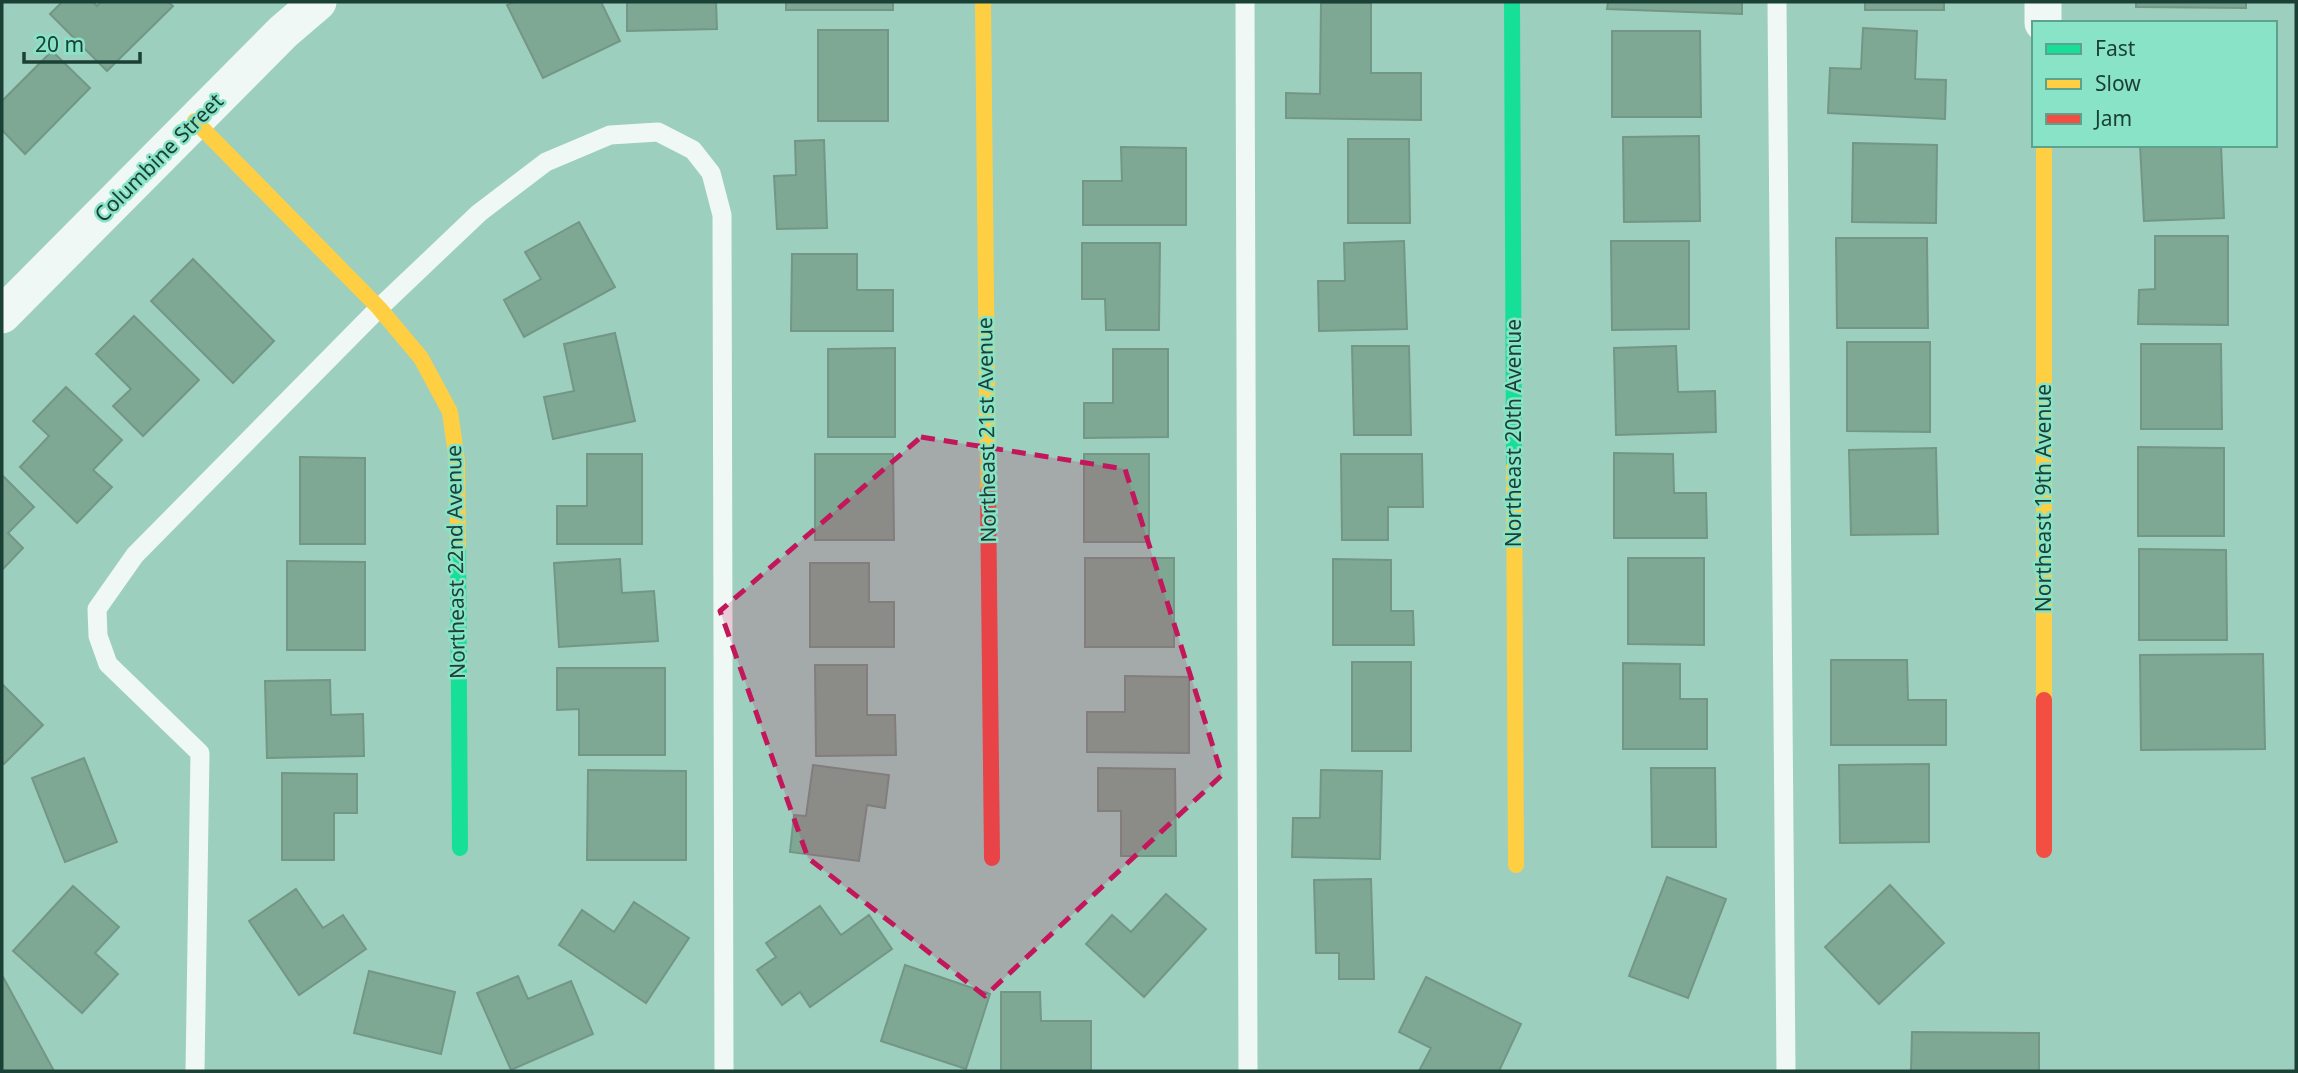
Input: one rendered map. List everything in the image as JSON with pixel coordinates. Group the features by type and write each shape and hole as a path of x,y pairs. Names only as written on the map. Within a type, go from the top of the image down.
{"street":[{"name":"Columbine Street","path":"2,315 283,32 318,2"},
{"name":"Northeast 21st Avenue","path":"984,2 992,858"},
{"name":"Northeast 20th Avenue","path":"1512,2 1516,865"},
{"path":"2043,2 2043,21"},
{"name":"Northeast 22nd Avenue","path":"195,121 379,308 421,358 450,412 455,449 460,848"},
{"name":"Northeast 19th Avenue","path":"2044,147 2044,850"}],"lane":[{"path":"1245,2 1248,1071"},
{"path":"1777,2 1786,1071"},
{"path":"195,1071 200,753 108,664 98,636 97,609 135,555 379,308 480,213 546,162 610,135 657,132 693,150 711,173 722,215 724,1071"}],"highlighted area":[{"path":"921,437 1125,469 1222,775 985,996 808,858 720,611"}],"building":[{"path":"62,2 93,2 97,6 101,2 168,2 173,6 107,71 50,14"},
{"path":"514,2 601,2 620,41 543,78 507,5"},
{"path":"627,2 716,2 717,29 627,31"},
{"path":"786,2 893,2 893,10 786,10"},
{"path":"1608,2 1742,2 1742,14 1607,9"},
{"path":"1865,2 1944,2 1944,10 1865,10"},
{"path":"2136,2 2246,2 2246,8 2136,7"},
{"path":"1321,3 1371,3 1371,73 1421,73 1421,120 1286,118 1286,93 1320,94"},
{"path":"1863,28 1917,31 1915,79 1946,80 1945,119 1828,113 1830,68 1861,69"},
{"path":"818,30 888,30 888,121 818,121"},
{"path":"1612,31 1700,31 1701,117 1612,117"},
{"path":"52,51 90,88 25,154 2,130 2,101"},
{"path":"1699,136 1700,221 1624,222 1623,137"},
{"path":"1348,139 1409,139 1410,223 1348,223"},
{"path":"824,140 827,228 777,229 774,176 796,175 795,141"},
{"path":"1853,143 1937,145 1936,223 1852,222"},
{"path":"1121,147 1186,148 1186,225 1083,225 1083,181 1122,181"},
{"path":"2140,147 2221,147 2224,218 2144,221"},
{"path":"579,222 615,287 524,337 504,300 541,279 525,252"},
{"path":"2155,236 2228,236 2228,325 2138,324 2139,290 2155,289"},
{"path":"1836,238 1927,238 1928,328 1837,328"},
{"path":"1404,241 1407,329 1319,331 1318,281 1345,281 1344,243"},
{"path":"1611,241 1689,241 1689,329 1612,330"},
{"path":"1082,243 1160,243 1159,330 1106,330 1105,299 1082,299"},
{"path":"792,254 857,254 857,290 893,290 893,331 791,331"},
{"path":"193,259 274,341 233,383 151,301"},
{"path":"134,316 199,380 143,436 113,406 131,389 96,354"},
{"path":"615,333 635,421 553,439 544,397 574,391 564,344"},
{"path":"1847,342 1930,342 1930,432 1847,431"},
{"path":"2141,344 2221,344 2222,429 2141,429"},
{"path":"1352,346 1409,346 1411,435 1354,435"},
{"path":"1676,346 1678,392 1715,391 1716,432 1616,435 1614,348"},
{"path":"895,348 895,437 828,437 828,349"},
{"path":"1113,349 1168,349 1168,437 1084,438 1084,403 1113,403"},
{"path":"66,387 122,440 93,470 112,487 77,523 20,467 49,436 33,421"},
{"path":"2138,447 2224,448 2224,536 2138,536"},
{"path":"1936,448 1938,534 1851,535 1849,450"},
{"path":"1614,453 1673,454 1674,493 1706,493 1707,538 1614,538"},
{"path":"587,454 642,454 642,544 557,544 557,506 587,506"},
{"path":"815,454 893,454 894,540 815,540"},
{"path":"1084,454 1149,454 1149,542 1084,542"},
{"path":"1341,454 1422,454 1423,507 1388,507 1388,540 1342,540"},
{"path":"300,457 365,458 365,544 300,544"},
{"path":"2,475 34,507 8,533 23,548 2,570"},
{"path":"2139,549 2226,550 2227,640 2139,640"},
{"path":"1085,558 1174,558 1174,647 1085,647"},
{"path":"1628,558 1704,558 1704,645 1628,644"},
{"path":"620,559 622,593 654,591 658,641 559,647 554,563"},
{"path":"1333,559 1391,560 1391,611 1413,611 1414,645 1333,645"},
{"path":"287,561 365,562 365,650 287,650"},
{"path":"810,563 869,563 869,602 894,602 894,647 810,647"},
{"path":"2263,654 2265,749 2141,750 2140,655"},
{"path":"1831,660 1907,660 1908,700 1946,700 1946,745 1831,745"},
{"path":"1352,662 1411,662 1411,751 1352,751"},
{"path":"1623,663 1680,664 1680,699 1707,699 1707,749 1623,749"},
{"path":"815,665 867,665 867,715 895,715 896,755 816,756"},
{"path":"557,668 665,668 665,755 579,755 579,709 557,710"},
{"path":"1125,676 1189,677 1189,753 1087,752 1087,712 1125,712"},
{"path":"330,680 331,715 363,714 364,756 267,758 265,681"},
{"path":"2,684 43,725 4,764 2,761"},
{"path":"84,758 117,842 65,862 32,778"},
{"path":"1929,764 1929,842 1840,843 1839,765"},
{"path":"813,765 889,775 885,808 867,805 859,861 790,852 794,815 806,816"},
{"path":"1098,768 1175,769 1176,856 1121,856 1121,811 1098,811"},
{"path":"1651,768 1715,768 1716,847 1652,847"},
{"path":"588,770 686,771 686,860 587,860"},
{"path":"1321,770 1382,771 1380,859 1292,857 1293,818 1320,818"},
{"path":"282,773 357,774 357,813 334,813 334,860 282,860"},
{"path":"1667,877 1726,899 1688,998 1629,976"},
{"path":"1371,879 1374,979 1339,979 1339,953 1316,953 1314,880"},
{"path":"1890,885 1944,943 1879,1004 1825,947"},
{"path":"73,886 119,927 95,953 118,974 82,1013 13,951"},
{"path":"296,889 323,928 343,915 366,949 299,995 249,921"},
{"path":"1166,894 1206,929 1144,997 1086,944 1112,915 1131,932"},
{"path":"634,902 689,938 646,1003 559,945 582,910 614,932"},
{"path":"820,906 841,935 869,915 892,949 810,1007 800,992 782,1005 757,970 776,957 766,943"},
{"path":"905,965 990,994 966,1069 881,1041"},
{"path":"369,971 455,992 441,1054 354,1033"},
{"path":"2,975 54,1071 2,1071"},
{"path":"518,976 528,999 571,981 593,1034 511,1070 477,993"},
{"path":"1426,977 1521,1024 1499,1071 1419,1071 1431,1048 1399,1032"},
{"path":"1001,992 1040,992 1041,1021 1091,1021 1091,1071 1001,1071"},
{"path":"1912,1032 2039,1033 2039,1071 1911,1071"}],"traffic: fast":[{"path":"1512,2 1514,467"},
{"path":"458,547 460,848"}],"traffic: slow":[{"path":"983,2 988,492"},
{"path":"195,121 379,308 421,358 450,412 457,461 458,547"},
{"path":"2044,147 2044,700"},
{"path":"1514,467 1516,865"}],"traffic: jam":[{"path":"988,492 992,858"},
{"path":"2044,700 2044,850"}]}
